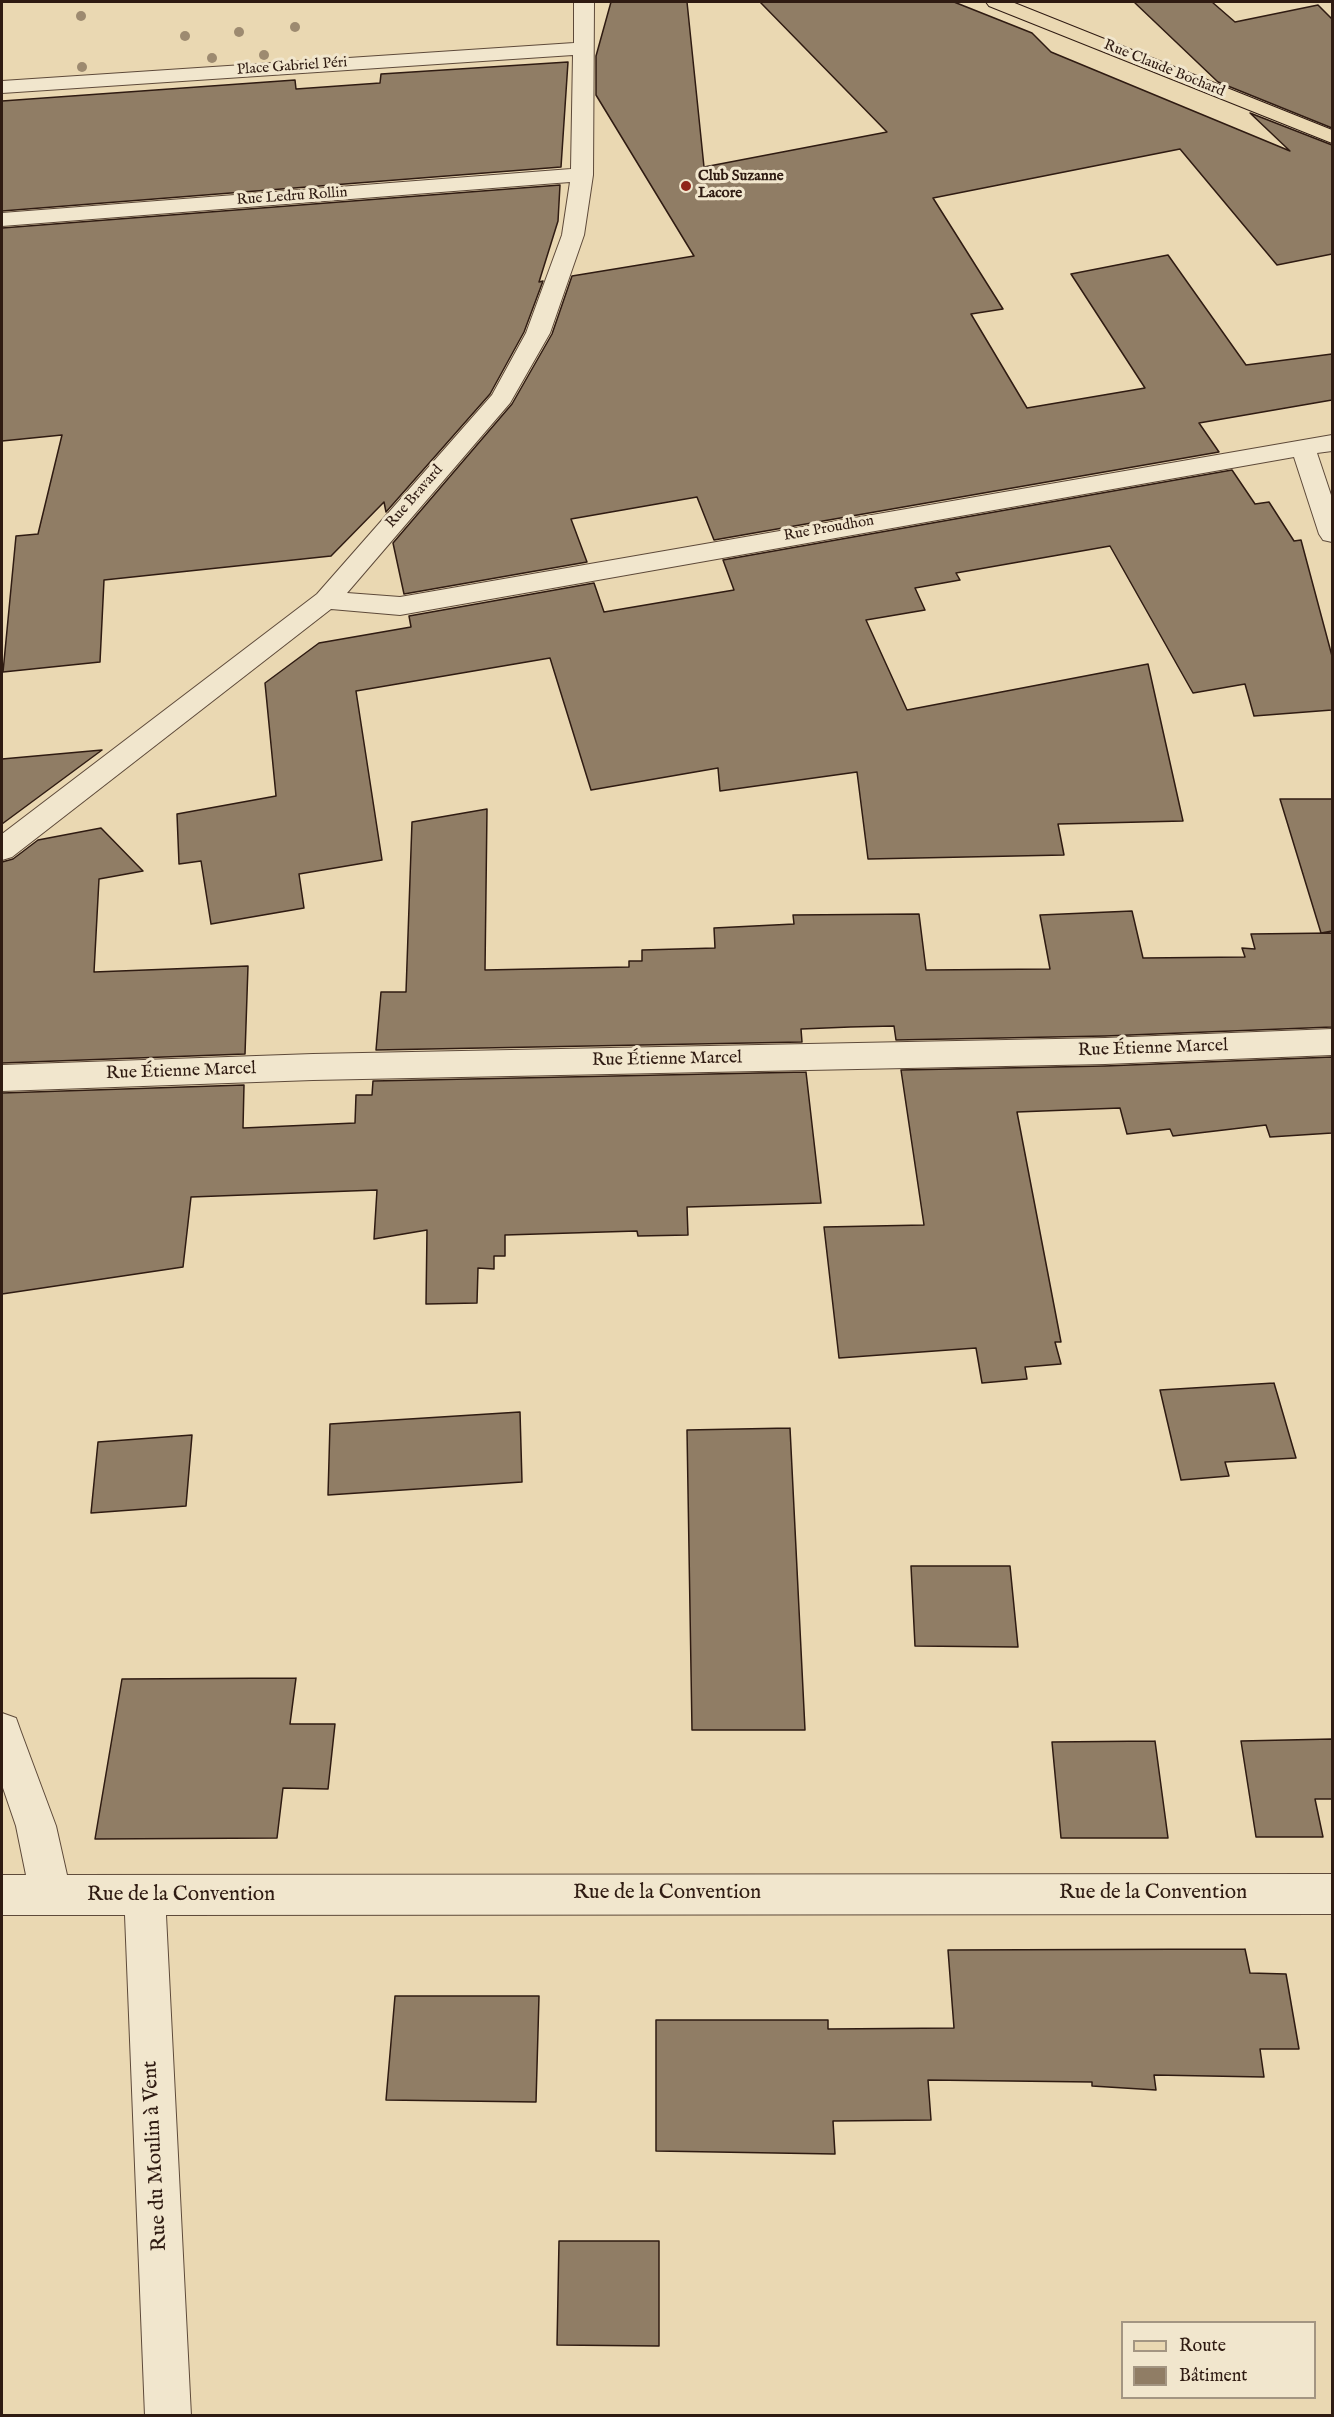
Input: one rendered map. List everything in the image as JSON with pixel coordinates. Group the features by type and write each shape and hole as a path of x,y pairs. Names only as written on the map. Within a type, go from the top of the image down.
{"main road":[{"name":"Rue Claude Bochard","path":"996,2 1331,135"}],"street":[{"name":"Rue Bravard","path":"2,849 326,600 502,398 538,333 573,235 582,175 584,2"},
{"name":"Place Gabriel Péri","path":"2,87 583,48"},
{"name":"Rue Ledru Rollin","path":"2,219 582,175"},
{"name":"Rue Proudhon","path":"326,600 400,606 1332,443"},
{"path":"1302,448 1332,534"},
{"name":"Rue Étienne Marcel","path":"2,1078 337,1067 1105,1051 1332,1042"},
{"path":"2,1732 36,1826 51,1895"},
{"name":"Rue de la Convention","path":"2,1895 1332,1894"},
{"name":"Rue du Moulin à Vent","path":"145,1896 168,2415"}],"building":[{"path":"611,2 687,2 704,167 887,132 760,2 954,2 1032,33 1051,52 1290,151 1250,113 1332,145 1332,254 1277,265 1180,149 933,198 1003,309 971,314 1027,408 1145,388 1071,274 1168,255 1246,365 1332,354 1332,400 1199,423 1219,452 714,540 697,497 571,519 587,562 404,594 393,543 512,404 552,334 572,276 694,256 596,95 596,56"},
{"path":"1134,2 1212,2 1235,22 1318,5 1332,19 1332,128 1218,82"},
{"path":"568,62 561,167 2,211 2,101 295,80 296,89 380,83 381,74"},
{"path":"560,185 558,221 539,282 543,281 524,332 490,394 386,512 384,502 331,556 104,580 100,662 3,672 16,536 38,534 62,435 2,441 2,228"},
{"path":"1232,470 1255,504 1269,502 1294,541 1301,540 1332,656 1332,710 1254,716 1245,684 1193,693 1110,546 956,573 960,580 915,588 925,610 866,620 907,710 1148,664 1183,821 1058,824 1064,855 868,859 857,772 720,791 718,768 591,790 550,658 356,691 382,860 299,874 304,908 211,924 201,861 179,864 177,814 276,796 265,683 319,643 411,627 409,616 594,583 604,612 734,590 723,560"},
{"path":"102,750 2,824 2,759"},
{"path":"1280,799 1332,799 1332,931 1321,933"},
{"path":"487,809 485,970 629,967 629,961 642,961 642,950 715,948 714,928 794,924 793,915 919,914 926,970 1050,969 1040,915 1132,911 1143,958 1245,957 1242,948 1255,949 1251,934 1332,933 1332,1027 1105,1036 896,1040 894,1026 850,1027 801,1029 802,1042 376,1050 381,992 406,992 412,822"},
{"path":"101,828 143,871 99,879 94,972 248,966 245,1054 2,1063 2,862 13,859 38,840"},
{"path":"1332,1057 1332,1133 1270,1137 1266,1125 1173,1136 1170,1129 1127,1134 1120,1108 1017,1112 1061,1342 1055,1342 1061,1364 1025,1367 1027,1379 982,1383 976,1348 839,1358 824,1227 924,1225 901,1070 1105,1066"},
{"path":"806,1072 821,1203 687,1207 688,1235 638,1236 637,1231 505,1235 505,1256 494,1256 494,1269 478,1268 477,1303 426,1304 427,1230 374,1239 377,1190 191,1197 183,1267 2,1294 2,1093 244,1085 243,1128 355,1123 356,1095 372,1095 373,1081"},
{"path":"1274,1383 1296,1458 1225,1462 1229,1476 1181,1480 1160,1390"},
{"path":"520,1412 522,1482 328,1495 330,1424"},
{"path":"790,1428 805,1730 692,1730 687,1430"},
{"path":"192,1435 186,1506 91,1513 98,1442"},
{"path":"911,1566 1010,1566 1018,1647 915,1646"},
{"path":"296,1678 290,1724 335,1724 328,1789 283,1788 277,1838 95,1839 122,1679"},
{"path":"1332,1739 1332,1799 1315,1799 1323,1837 1256,1837 1241,1741"},
{"path":"1155,1741 1168,1838 1061,1838 1052,1742"},
{"path":"1245,1949 1250,1973 1286,1974 1299,2049 1260,2049 1264,2077 1154,2075 1156,2090 1092,2086 1092,2082 928,2080 931,2120 833,2121 835,2154 656,2151 656,2020 828,2020 828,2029 954,2028 948,1950"},
{"path":"395,1996 539,1996 536,2102 386,2100"},
{"path":"559,2241 659,2241 659,2346 557,2345"}],"place":[{"name":"Club Suzanne Lacore","path":"686,186"}]}
